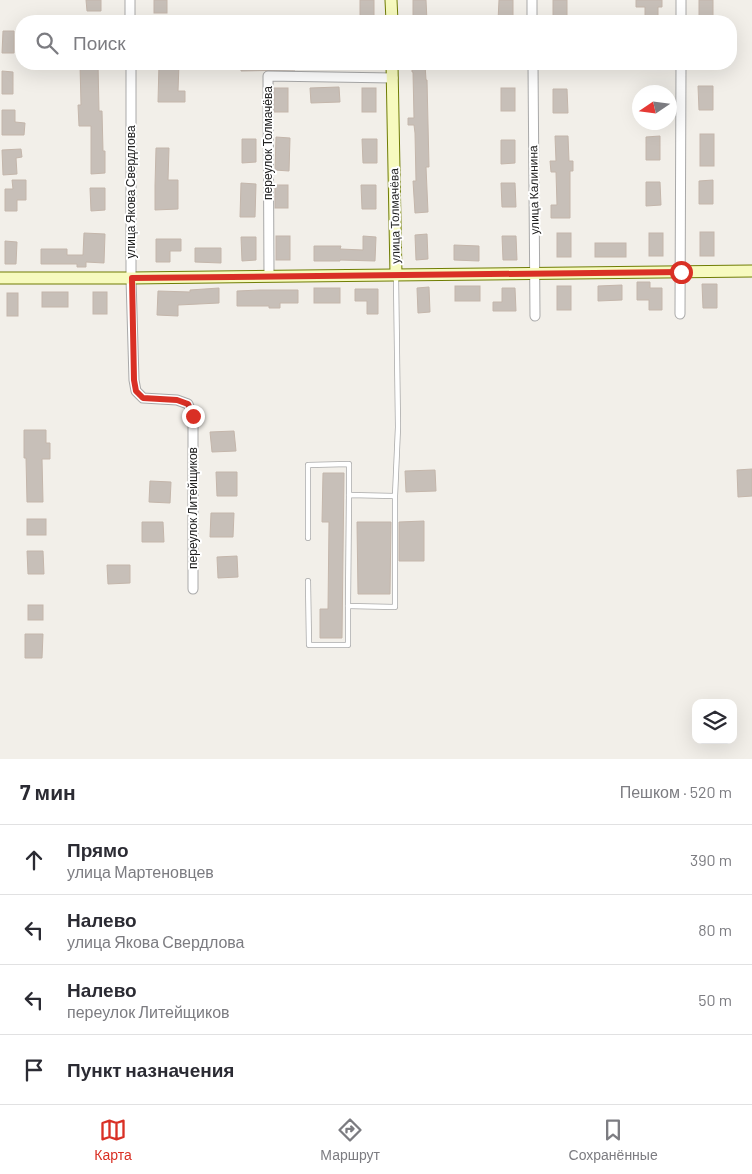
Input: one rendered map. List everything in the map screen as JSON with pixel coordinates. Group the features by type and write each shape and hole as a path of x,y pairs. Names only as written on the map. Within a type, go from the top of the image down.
{"street":[{"path":"130,0 130,15"},
{"path":"391,0 392,15"},
{"path":"532,0 532,15"},
{"path":"680,0 680,15"},
{"name":"улица Якова Свердлова","path":"131,70 134,380"},
{"name":"улица Толмачёва","path":"392,70 396,275"},
{"name":"улица Калинина","path":"533,70 535,316"},
{"path":"680,314 681,70"},
{"name":"переулок Толмачёва","path":"269,276 268,76 393,78"},
{"path":"0,278 752,271"},
{"name":"переулок Литейщиков","path":"134,380 136,391 143,398 177,400 188,404 193,416 193,589"}],"lane":[{"name":"улица Толмачёва","path":"348,606 395,607 395,496 398,427 396,275"},
{"path":"308,538 308,464 349,464 348,645 309,645 308,581"},
{"path":"350,495 395,496"}],"building":[{"path":"86,0 101,0 101,11 87,11"},
{"path":"154,0 167,0 167,13 154,13"},
{"path":"360,0 374,0 374,15 360,15"},
{"path":"413,0 426,0 427,15 413,15"},
{"path":"499,0 513,0 513,15 498,15"},
{"path":"553,0 567,0 567,15 553,15"},
{"path":"636,0 662,0 662,7 658,7 658,15 645,15 645,7 636,7"},
{"path":"699,0 713,0 713,15 699,15"},
{"path":"3,31 14,31 14,53 2,53"},
{"path":"80,70 98,70 99,111 102,111 105,173 91,174 91,126 79,126 78,105 81,105"},
{"path":"159,70 179,70 178,91 185,91 185,102 158,102"},
{"path":"241,70 295,70 241,71"},
{"path":"412,70 425,70 429,167 426,167 428,212 415,213 413,181 416,181 415,133 414,125 408,125 408,118 414,118"},
{"path":"2,71 13,72 13,94 2,94"},
{"path":"698,86 713,86 713,110 699,110"},
{"path":"339,87 340,102 311,103 310,88"},
{"path":"274,88 288,88 288,112 274,112"},
{"path":"362,88 376,88 376,112 362,112"},
{"path":"501,88 515,88 515,111 501,111"},
{"path":"553,89 567,89 568,113 553,113"},
{"path":"2,110 15,110 15,122 25,123 24,135 2,135"},
{"path":"700,134 714,134 714,166 700,166"},
{"path":"555,136 568,136 569,161 573,161 573,171 570,171 570,218 551,218 551,205 557,205 556,172 551,172 550,161 556,161"},
{"path":"660,136 660,160 646,160 646,137"},
{"path":"276,137 290,138 289,171 275,170"},
{"path":"242,139 256,139 256,162 242,163"},
{"path":"362,139 377,139 377,163 363,163"},
{"path":"501,140 515,140 515,163 501,164"},
{"path":"156,148 169,148 168,180 178,180 178,209 155,210"},
{"path":"21,149 22,157 16,158 17,174 3,175 2,150"},
{"path":"12,180 26,180 26,200 17,200 17,211 5,211 5,189 13,189"},
{"path":"713,180 713,204 699,204 699,181"},
{"path":"646,182 660,182 661,205 646,206"},
{"path":"241,183 256,184 255,217 240,217"},
{"path":"501,183 515,183 516,207 502,207"},
{"path":"275,185 288,185 288,208 275,208"},
{"path":"361,185 376,185 376,209 362,209"},
{"path":"90,188 105,188 105,210 91,211"},
{"path":"700,232 714,232 714,256 700,256"},
{"path":"84,233 105,234 104,263 86,262 86,267 77,267 77,264 41,264 41,249 67,249 67,255 83,255"},
{"path":"557,233 571,233 571,257 557,257"},
{"path":"649,233 663,233 663,256 649,256"},
{"path":"427,234 428,259 416,260 415,235"},
{"path":"276,236 290,236 290,260 276,260"},
{"path":"363,236 376,237 375,261 314,261 314,246 341,246 340,249 363,250"},
{"path":"502,236 516,236 517,260 503,260"},
{"path":"241,237 256,237 256,260 242,261"},
{"path":"156,239 181,239 181,251 170,251 170,262 156,262"},
{"path":"5,241 17,242 16,264 5,264"},
{"path":"595,243 626,243 626,257 595,257"},
{"path":"454,245 479,246 479,261 454,260"},
{"path":"195,248 221,248 221,263 195,262"},
{"path":"637,282 650,282 650,288 662,288 662,310 649,310 649,300 637,300"},
{"path":"702,284 717,284 717,308 703,308"},
{"path":"622,285 622,300 598,301 598,286"},
{"path":"455,286 480,286 480,301 455,301"},
{"path":"557,286 571,286 571,310 557,310"},
{"path":"429,287 430,312 418,313 417,288"},
{"path":"219,288 219,303 178,305 178,316 157,315 158,291 190,292 190,290"},
{"path":"314,288 340,288 340,303 314,303"},
{"path":"502,288 515,288 516,311 493,311 493,302 502,302"},
{"path":"355,289 378,289 378,314 367,314 367,301 355,301"},
{"path":"298,290 298,303 280,303 280,308 237,306 237,291"},
{"path":"42,292 68,292 68,307 42,307"},
{"path":"93,292 107,292 107,314 93,314"},
{"path":"7,293 18,293 18,316 7,316"},
{"path":"24,430 46,430 46,443 50,443 50,459 42,459 43,502 27,502"},
{"path":"234,431 236,451 212,452 210,432"},
{"path":"752,469 752,496 738,497 737,470"},
{"path":"435,470 436,491 406,492 405,471"},
{"path":"216,472 237,472 237,496 217,496"},
{"path":"323,473 344,473 342,638 320,638 320,609 328,609 329,522 322,522"},
{"path":"150,481 171,482 170,503 149,502"},
{"path":"211,513 234,513 233,537 210,537"},
{"path":"27,519 46,519 46,535 27,535"},
{"path":"424,521 424,561 399,561 399,522"},
{"path":"142,522 163,522 164,542 142,542"},
{"path":"357,522 391,522 390,594 358,594"},
{"path":"27,551 43,551 44,574 28,574"},
{"path":"237,556 238,577 218,578 217,557"},
{"path":"107,565 130,565 130,583 108,584"},
{"path":"28,605 43,605 43,620 28,620"},
{"path":"25,634 43,634 42,658 25,658"}],"route":[{"path":"193,416 188,404 177,400 143,398 136,391 134,380 132,278 681,272"}]}
